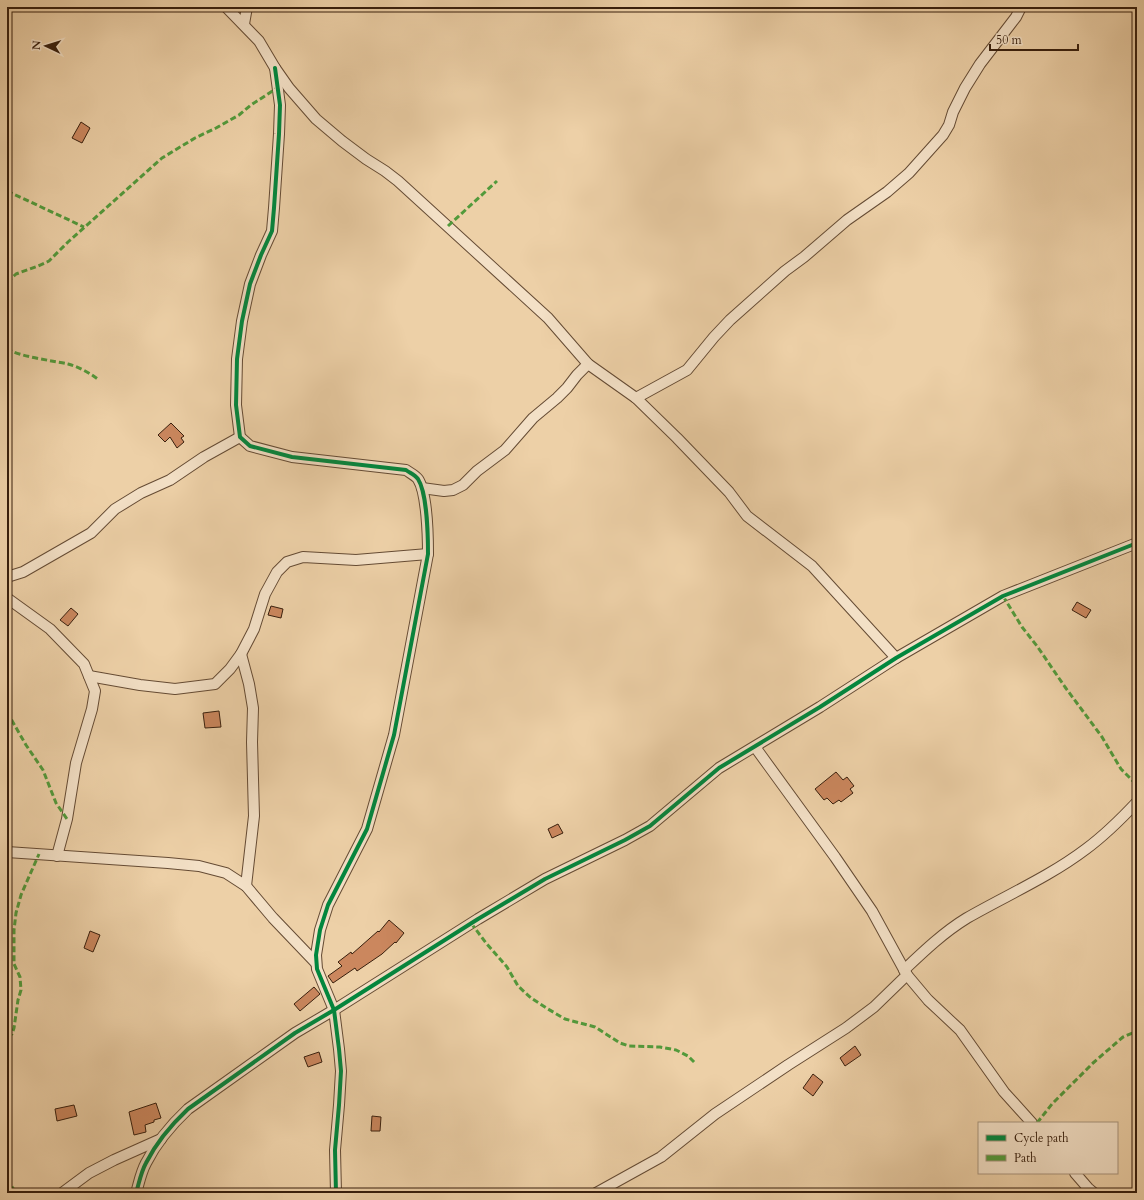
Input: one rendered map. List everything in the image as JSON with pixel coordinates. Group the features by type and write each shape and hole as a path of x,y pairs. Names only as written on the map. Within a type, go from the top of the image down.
{"street":[{"path":"226,7 259,41 289,88 316,119 342,142 385,170 423,203 548,318 588,364 636,398 729,492 747,516 812,566 896,658"},
{"path":"244,24 247,7"},
{"path":"636,398 687,370 714,337 785,271 804,257 847,220 888,192 909,172 944,135 965,88 980,64 1022,7"},
{"path":"275,68 280,105 272,231 250,284 242,322 237,359 236,397 237,420 240,437 250,446 292,457 406,470 418,478 422,488 428,534 428,554 394,735 367,829 328,905 320,930 316,954 317,969 334,1010 341,1072 335,1150 336,1193"},
{"path":"422,488 444,491 453,490 463,485 505,450 533,418 557,398 588,364"},
{"path":"7,577 23,572 91,533 115,509 141,493 170,480 204,457 240,437"},
{"path":"136,1193 145,1164 161,1139 175,1122 188,1109 295,1033 545,879 625,840 650,826 718,768 820,707 896,658 1003,596 1137,543"},
{"path":"89,676 140,685 175,689 215,684 241,654 254,629 265,594 277,572 287,562 303,557 356,560 428,554"},
{"path":"7,598 50,629 84,664 95,691 76,763 66,819 56,856"},
{"path":"241,654 249,684 253,708 252,742 254,816 246,886"},
{"path":"755,746 836,857 872,911 906,973 928,1000 960,1030 1004,1092 1031,1122"},
{"path":"596,1193 661,1157 715,1114 846,1028 874,1007 936,940 966,919 1047,874 1086,850 1137,802"},
{"path":"7,852 168,863 199,866 226,873 246,886 273,918 316,963"},
{"path":"62,1193 89,1173 161,1139"},
{"path":"1076,1174 1094,1193"}],"building":[{"path":"81,122 90,128 82,143 72,138"},
{"path":"171,423 184,436 181,438 184,442 177,448 170,437 165,442 158,435"},
{"path":"1077,602 1091,610 1086,618 1072,610"},
{"path":"271,606 283,609 281,618 268,615"},
{"path":"71,608 78,614 68,626 60,620"},
{"path":"219,711 221,727 205,728 203,713"},
{"path":"836,772 843,780 847,777 854,786 850,789 853,793 841,802 839,800 833,804 827,798 824,800 815,789"},
{"path":"558,824 563,833 552,838 548,829"},
{"path":"389,920 404,933 396,943 395,942 382,954 357,971 355,968 333,983 328,976 342,966 338,962 351,952 352,954 378,931 379,932"},
{"path":"90,931 100,935 93,952 84,948"},
{"path":"314,987 320,994 300,1011 294,1004"},
{"path":"855,1046 861,1055 845,1066 840,1058"},
{"path":"319,1052 322,1062 308,1067 304,1057"},
{"path":"813,1074 823,1082 813,1096 803,1088"},
{"path":"156,1103 161,1118 145,1125 146,1132 134,1135 129,1112"},
{"path":"74,1105 77,1116 57,1121 55,1109"},
{"path":"372,1116 381,1117 380,1131 371,1131"}],"marked path":[{"path":"7,282 16,274 49,261 68,242 162,158 195,138 239,115 251,105 277,88"},
{"path":"448,226 497,181"},
{"path":"7,191 84,227"},
{"path":"7,348 11,351 26,356 72,365 84,370 99,380"},
{"path":"1003,596 1022,627 1102,737 1121,769 1137,785"},
{"path":"7,712 26,745 43,770 56,803 67,819"},
{"path":"7,1037 12,1034 14,1028 21,990 20,977 14,964 14,930 16,913 21,895 39,854"},
{"path":"471,923 507,967 518,986 531,998 548,1009 565,1019 595,1027 620,1043 629,1046 660,1047 676,1050 688,1056 695,1063"},
{"path":"1038,1122 1052,1104 1093,1063 1123,1037 1137,1031"},
{"path":"7,1179 16,1193"}],"cycle path":[{"path":"275,68 280,105 272,231 250,284 242,321 237,359 236,405 240,437 250,446 292,457 406,470 418,479 421,486 425,504 427,526 428,554 394,735 367,829 328,905 320,930 316,955 317,969 334,1010 341,1071 335,1150 336,1193"},
{"path":"136,1193 143,1170 154,1148 164,1134 182,1115 188,1109 295,1033 545,879 625,840 650,826 719,768 820,707 896,658 1003,596 1137,543"}]}
